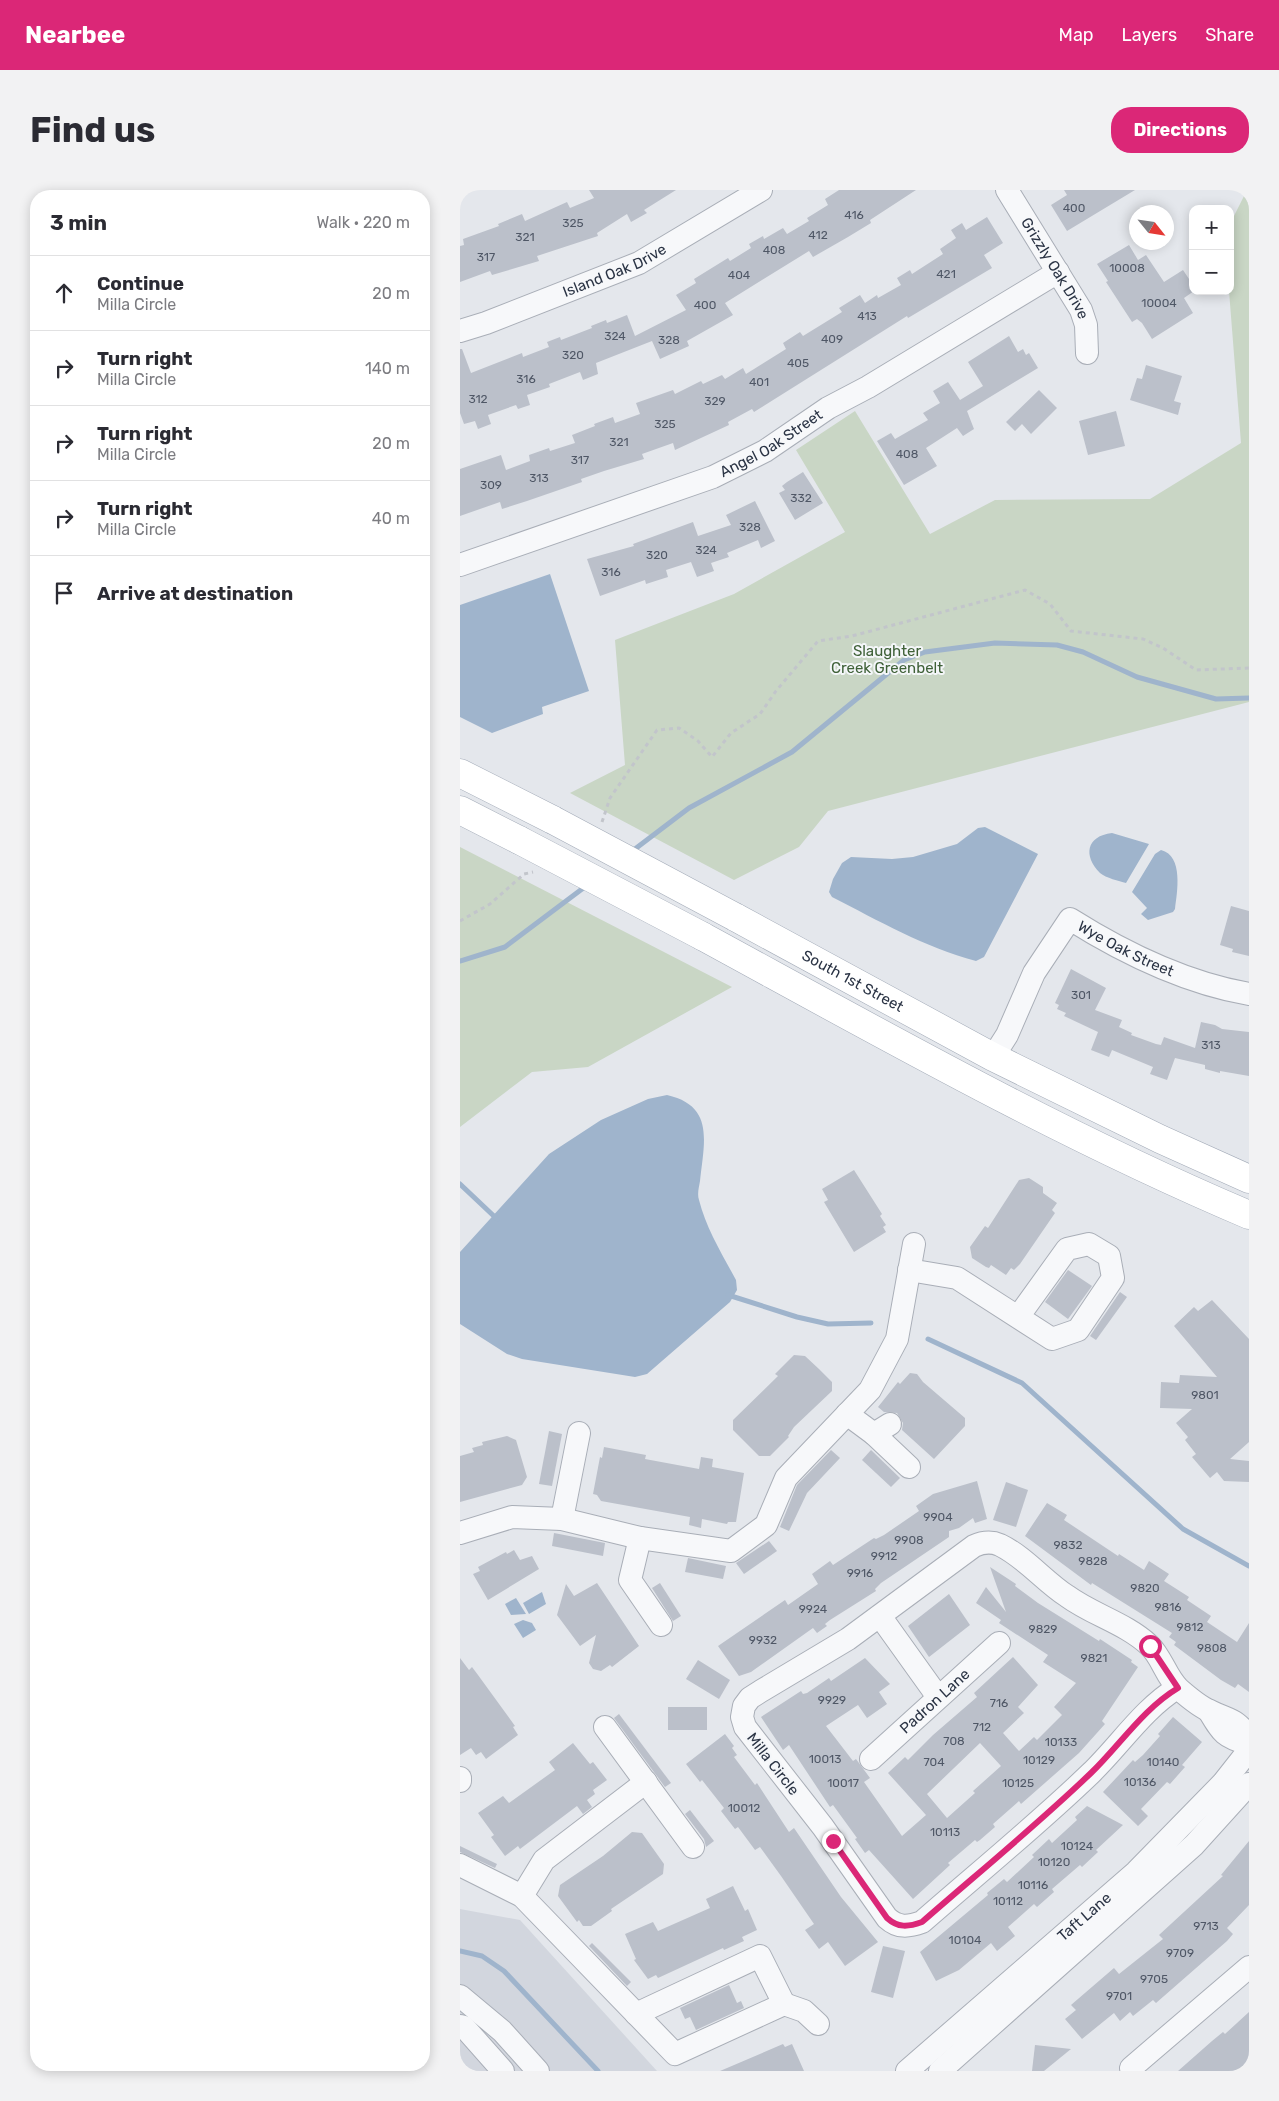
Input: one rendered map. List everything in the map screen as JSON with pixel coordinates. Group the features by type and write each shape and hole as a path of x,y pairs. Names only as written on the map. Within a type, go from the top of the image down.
{"main road":[{"name":"South 1st Street","path":"460,773 736,917 992,1057 1151,1135 1249,1179"},
{"path":"460,810 702,936 972,1082 1088,1142 1249,1215"},
{"path":"972,1082 992,1057"}],"street":[{"name":"Island Oak Drive","path":"460,331 486,323 639,263 761,190"},
{"name":"Grizzly Oak Drive","path":"1007,190 1081,310 1086,325 1088,353"},
{"name":"Angel Oak Street","path":"460,566 689,485 742,464 828,408 868,387 1058,272"},
{"name":"Wye Oak Street","path":"992,1057 1007,1035 1034,973 1070,919 1106,942 1128,952 1201,980 1249,994"},
{"path":"460,1532 512,1517 562,1519 640,1538 731,1551 766,1525 786,1478 870,1390 897,1339 914,1244"},
{"path":"909,1270 957,1278 1018,1318"},
{"path":"847,1414 882,1429 909,1467"},
{"path":"562,1519 578,1433"},
{"path":"640,1538 630,1580 661,1625"},
{"name":"Milla Circle","path":"1178,1688 1156,1703 1107,1757 1058,1804 922,1922 907,1927 899,1926 887,1918 875,1903 823,1827 760,1749 745,1727 742,1717 744,1706 750,1698 831,1650 974,1546 981,1543 998,1544 1068,1597 1116,1621 1139,1636 1150,1646 1178,1688 1209,1711 1232,1719 1241,1726 1249,1738"},
{"path":"880,1616 938,1697"},
{"name":"Padron Lane","path":"871,1759 999,1643"},
{"name":"Milla Circle","path":"1209,1711 1221,1732 1230,1739 1249,1744"},
{"path":"605,1727 693,1847"},
{"name":"Taft Lane","path":"907,2071 1136,1872 1223,1783 1249,1750"},
{"path":"522,1896 544,1860 646,1782"},
{"name":"Taft Lane","path":"940,2071 1194,1845 1249,1784"},
{"path":"460,1865 522,1896 675,2054 784,2004 804,2011 818,2024"},
{"path":"636,2014 760,1956 784,2004"},
{"path":"1133,2071 1131,2068 1249,1967"},
{"path":"460,1996 502,2031 538,2071"},
{"path":"460,2026 464,2027 504,2071"}],"path":[{"path":"597,828 603,821 610,798 657,730 679,728 698,742 712,757 730,733 760,714 776,691 818,641 852,636 1025,590 1050,604 1071,631 1143,639 1163,648 1196,670 1249,668"},
{"path":"460,921 490,904 524,874 540,871"}],"shaded area":[{"path":"460,1909 520,1920 657,2071 460,2071"}],"green space":[{"name":"Slaughter Creek Greenbelt","path":"1247,190 1249,190 1249,702 828,811 799,847 734,880 570,793 625,765 615,640 734,594 845,532 796,450 855,411 930,534 995,500 1150,499 1241,443 1229,295 1234,295 1234,216"},
{"path":"460,847 732,987 588,1067 532,1072 460,1127"}],"water":[{"path":"550,574 589,691 542,707 543,714 492,733 460,717 460,605"},
{"path":"985,827 1038,854 984,957 976,961 902,933 832,897 829,892 833,879 842,863 851,857 892,859 913,857 957,844 978,828"},
{"path":"1112,833 1149,844 1126,883 1100,873 1089,854 1092,842 1103,835"},
{"path":"1161,850 1173,859 1176,867 1178,885 1175,909 1173,912 1148,920 1141,914 1147,908 1132,892 1155,854"},
{"path":"667,1095 682,1100 693,1108 700,1117 704,1140 698,1198 710,1231 736,1280 737,1290 730,1302 647,1374 635,1377 522,1359 507,1354 460,1324 460,1252 549,1154 601,1120 648,1099"},
{"path":"542,1592 546,1604 529,1614 523,1603"},
{"path":"516,1598 526,1614 511,1615 505,1604"},
{"path":"523,1620 532,1623 536,1630 523,1638 514,1624"}],"building":[{"path":"589,190 676,190 644,210 647,213 631,222 627,214 597,233 598,236 537,256 539,261 492,275 490,271 460,282 460,246 464,245 463,239 499,226 498,224 522,214 525,221 567,202 570,208 594,198"},
{"path":"839,190 916,190 870,220 871,223 848,237 813,257 809,251 725,303 733,315 687,341 689,346 660,359 652,341 596,363 598,374 583,380 580,372 549,384 550,387 527,395 530,405 518,409 516,405 488,415 491,424 478,429 475,421 464,424 460,413 460,349 462,349 471,373 522,353 523,357 549,347 547,342 560,337 561,340 592,328 591,326 606,320 607,323 627,315 635,336 686,310 676,295 696,283 694,279 728,258 730,261 751,248 749,244 763,236 764,239 783,228 787,234 809,221 807,218 828,205 825,199"},
{"path":"1064,190 1135,190 1067,231 1051,205 1067,195"},
{"path":"987,217 1003,243 984,255 992,268 908,318 907,316 754,412 752,409 728,422 729,425 675,450 673,443 642,454 644,459 581,479 582,482 527,501 502,509 500,502 460,516 460,469 501,455 506,470 530,461 529,455 549,448 550,451 575,443 572,435 595,426 594,424 613,417 615,423 640,414 636,403 673,390 675,394 701,381 703,384 722,375 725,379 743,368 746,374 786,349 783,343 800,332 803,336 842,312 839,308 860,295 865,303 877,295 878,298 901,285 897,278 910,270 912,274 943,254 940,249 956,238 951,230 962,223 966,230"},
{"path":"1129,245 1129,250 1132,250 1138,260 1146,255 1164,282 1183,270 1189,279 1189,294 1184,298 1193,313 1152,339 1142,323 1137,319 1132,322 1106,282 1108,281 1097,264"},
{"path":"1009,336 1018,352 1023,349 1026,355 1029,353 1038,368 967,411 974,429 963,436 957,428 926,448 937,466 904,485 877,441 891,433 895,439 928,420 923,413 940,403 933,391 948,382 960,400 983,386 968,362"},
{"path":"1146,365 1182,376 1174,401 1181,403 1178,415 1130,400 1137,378 1142,379"},
{"path":"1039,390 1057,408 1031,434 1022,424 1015,431 1006,422"},
{"path":"1116,411 1125,446 1088,455 1079,421"},
{"path":"803,472 823,503 795,520 779,493 785,490 782,486"},
{"path":"755,501 775,541 761,548 758,540 727,553 729,557 711,563 714,571 697,577 691,562 666,570 668,577 646,584 645,580 600,596 587,559 634,546 633,544 693,522 698,536 731,525 726,515"},
{"path":"1231,906 1249,911 1249,956 1232,952 1233,949 1220,945"},
{"path":"1071,969 1106,988 1095,1010 1122,1020 1119,1027 1132,1033 1131,1035 1156,1044 1161,1045 1164,1037 1195,1048 1201,1022 1215,1025 1222,1029 1249,1032 1249,1076 1220,1071 1220,1073 1205,1069 1205,1065 1175,1058 1167,1080 1150,1074 1153,1067 1112,1050 1109,1057 1091,1050 1098,1032 1064,1016 1066,1013 1057,1009 1059,1005 1055,1003"},
{"path":"854,1170 882,1214 880,1216 886,1225 883,1227 886,1232 854,1252 824,1202 828,1200 822,1189"},
{"path":"1029,1178 1043,1187 1043,1193 1057,1203 1052,1210 1055,1213 1020,1264 1014,1270 1011,1268 1006,1275 991,1265 989,1268 986,1267 972,1258 970,1247 985,1226 988,1228 1019,1180"},
{"path":"1068,1270 1092,1286 1068,1319 1045,1302"},
{"path":"1120,1292 1127,1297 1096,1340 1090,1336"},
{"path":"1212,1300 1249,1339 1249,1442 1230,1459 1249,1461 1249,1482 1224,1481 1217,1472 1210,1478 1192,1457 1196,1454 1185,1440 1188,1437 1176,1423 1192,1409 1160,1408 1161,1382 1179,1383 1180,1375 1217,1377 1174,1326 1194,1307 1198,1311"},
{"path":"794,1355 805,1356 819,1369 832,1382 832,1391 794,1427 789,1437 770,1456 759,1456 733,1430 733,1420 778,1376 775,1374"},
{"path":"910,1373 917,1374 923,1382 965,1418 965,1426 934,1459 902,1430 903,1423 897,1413 884,1412 878,1407 898,1382 900,1384"},
{"path":"549,1431 562,1434 552,1486 539,1484"},
{"path":"507,1436 516,1440 527,1477 522,1485 460,1502 460,1456 474,1452 472,1448 483,1445 482,1442"},
{"path":"604,1447 646,1455 645,1459 699,1469 701,1457 713,1459 712,1467 744,1473 736,1522 728,1522 727,1524 702,1519 701,1528 689,1525 690,1517 601,1501 597,1495 593,1494 600,1457 602,1458"},
{"path":"831,1450 840,1458 807,1493 789,1531 780,1527 797,1485"},
{"path":"871,1450 900,1478 891,1487 862,1460"},
{"path":"977,1481 987,1519 975,1523 973,1518 959,1528 949,1531 949,1537 881,1583 875,1589 876,1591 830,1620 825,1624 827,1626 817,1633 813,1628 751,1672 739,1676 718,1646 785,1600 788,1605 818,1584 812,1574 830,1561 833,1565 874,1538 876,1539 884,1535 919,1511 916,1506 933,1494"},
{"path":"1006,1482 1028,1490 1016,1527 993,1520"},
{"path":"1047,1503 1067,1515 1064,1520 1118,1556 1119,1554 1144,1570 1149,1561 1169,1574 1164,1581 1189,1597 1187,1600 1211,1616 1207,1622 1237,1642 1249,1623 1249,1692 1238,1684 1235,1688 1221,1680 1174,1645 1176,1642 1169,1637 1172,1633 1092,1583 1091,1585 1025,1536"},
{"path":"554,1533 605,1543 603,1556 552,1546"},
{"path":"769,1541 777,1551 744,1574 736,1563"},
{"path":"514,1550 520,1560 532,1556 539,1569 488,1600 473,1574 480,1571 478,1567 506,1552 507,1554"},
{"path":"688,1558 726,1566 723,1579 685,1572"},
{"path":"990,1567 1016,1584 1015,1586 1038,1603 1099,1641 1100,1639 1132,1660 1131,1662 1138,1667 1102,1721 1105,1724 1079,1753 1021,1804 1019,1801 993,1824 995,1827 980,1840 977,1842 975,1840 948,1863 950,1865 913,1899 869,1850 865,1853 855,1839 857,1838 833,1805 830,1807 789,1745 783,1750 761,1717 801,1691 803,1694 807,1693 829,1678 831,1681 865,1658 890,1684 879,1692 887,1704 867,1718 858,1705 826,1726 853,1761 856,1759 870,1778 864,1782 902,1836 926,1815 888,1773 905,1757 908,1760 933,1735 977,1697 974,1693 1013,1657 1038,1685 1018,1707 1024,1713 1003,1733 1019,1751 1034,1737 1037,1740 1062,1715 1054,1707 1076,1683 1043,1662 1048,1655 999,1623 1001,1620 976,1603 986,1587 1006,1612","holes":["980,1743 1001,1766 947,1818 927,1794"]},
{"path":"597,1583 639,1646 612,1667 610,1665 601,1671 593,1669 589,1663 596,1635 580,1646 557,1615 566,1584 574,1596"},
{"path":"660,1583 681,1616 673,1621 652,1588"},
{"path":"949,1594 970,1625 929,1657 908,1626"},
{"path":"460,1658 469,1670 472,1667 515,1726 513,1727 518,1735 486,1759 481,1752 476,1755 471,1748 460,1755"},
{"path":"698,1660 730,1680 719,1699 686,1679"},
{"path":"668,1707 707,1707 707,1730 668,1730"},
{"path":"619,1714 671,1783 665,1787 614,1718"},
{"path":"1173,1717 1202,1742 1182,1765 1185,1767 1170,1784 1167,1782 1141,1809 1148,1816 1138,1826 1103,1792 1133,1760 1135,1762 1143,1755 1160,1736 1158,1734"},
{"path":"725,1734 734,1746 732,1748 737,1755 734,1757 755,1785 757,1783 789,1832 794,1828 841,1897 878,1942 845,1966 828,1942 819,1949 805,1930 814,1924 781,1876 760,1847 755,1850 738,1827 735,1829 721,1811 724,1808 702,1780 700,1782 686,1764"},
{"path":"573,1743 590,1764 593,1762 607,1780 593,1790 595,1794 587,1800 592,1807 583,1814 577,1806 520,1849 518,1846 505,1856 491,1837 494,1835 478,1813 503,1796 509,1803 555,1770 549,1762"},
{"path":"1087,1806 1123,1825 1096,1850 1098,1852 1082,1867 1080,1865 1052,1889 1054,1892 1037,1907 1034,1904 1008,1927 1015,1936 997,1951 991,1943 959,1970 936,1981 920,1952 988,1895 987,1893 1004,1879 1007,1882 1034,1857 1032,1855 1049,1839 1052,1843 1077,1820 1075,1817"},
{"path":"690,1810 714,1841 706,1847 704,1839 685,1814"},
{"path":"632,1832 642,1833 664,1864 663,1874 611,1909 612,1911 591,1926 583,1926 579,1920 577,1922 558,1896 560,1885 603,1856"},
{"path":"1249,1841 1249,1905 1227,1928 1233,1934 1156,2003 1153,2000 1133,2016 1130,2012 1120,2021 1114,2013 1082,2039 1065,2019 1076,2010 1071,2005 1114,1968 1119,1974 1163,1939 1159,1935 1223,1876 1221,1875"},
{"path":"460,1846 497,1864 495,1868 460,1852"},
{"path":"733,1886 745,1911 748,1909 757,1930 742,1937 744,1941 724,1950 723,1948 658,1978 656,1975 648,1979 634,1960 636,1959 625,1934 653,1922 658,1931 710,1908 706,1899"},
{"path":"592,1943 631,1982 627,1986 589,1946"},
{"path":"883,1946 905,1951 893,1998 871,1992"},
{"path":"729,1985 737,2003 741,2001 744,2008 696,2030 690,2017 685,2019 680,2008"},
{"path":"1249,2012 1249,2071 1178,2071 1223,2032 1225,2034"},
{"path":"783,2044 785,2047 792,2044 804,2071 720,2071"},
{"path":"1035,2045 1071,2049 1044,2071 1032,2071"}],"waterway":[{"path":"631,852 689,808 792,752 904,660 925,652 995,643 1057,645 1083,652 1137,677 1216,699 1249,698"},
{"path":"460,961 505,947 586,886"},
{"path":"460,1184 497,1219"},
{"path":"728,1295 797,1317 828,1324 871,1323"},
{"path":"928,1339 1022,1383 1183,1529 1249,1566"},
{"path":"460,1951 482,1956 504,1971 598,2071"}],"route":[{"path":"833,1841 858,1880 892,1923 907,1927 922,1922 1058,1804 1107,1757 1156,1703 1178,1688 1150,1646"}]}
